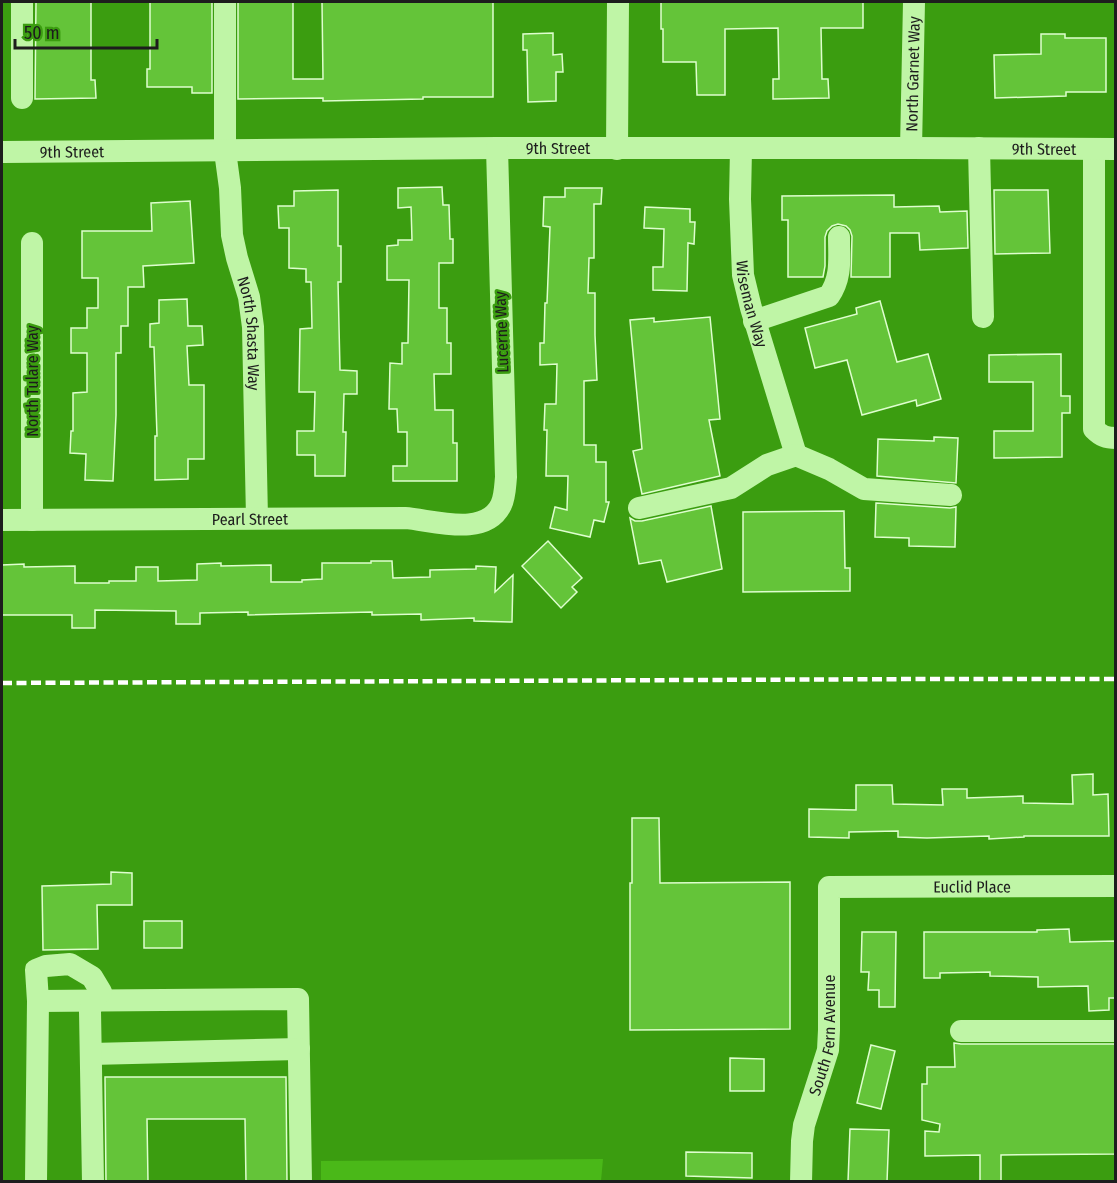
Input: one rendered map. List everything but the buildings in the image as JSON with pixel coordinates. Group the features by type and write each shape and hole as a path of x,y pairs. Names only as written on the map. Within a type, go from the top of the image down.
{"street":[{"path":"22,2 22,98"},
{"name":"North Shasta Way","path":"225,2 225,151 230,188 232,235 249,297 253,327 257,518"},
{"path":"617,149 618,2"},
{"name":"North Garnet Way","path":"911,148 914,2"},
{"name":"9th Street","path":"2,152 497,148 1105,149"},
{"name":"Lucerne Way","path":"495,514 505,493 506,477 497,148"},
{"name":"Wiseman Way","path":"741,148 740,210 743,275 754,321 796,455"},
{"path":"980,148 983,317"},
{"path":"1105,149 1094,429 1107,438 1116,438"},
{"path":"754,321 829,296 836,286 839,273 839,237"},
{"name":"North Tulare Way","path":"32,243 32,520"},
{"path":"639,508 731,488 767,465 796,455 830,469 864,489 951,495"},
{"name":"Pearl Street","path":"2,520 405,518 467,525 478,524 495,514"},
{"name":"Euclid Place","path":"829,887 1116,886"},
{"name":"South Fern Avenue","path":"801,1182 804,1125 828,1050 829,887"},
{"path":"36,1182 38,1001 36,970 46,966 70,964 93,977 101,992 92,1002 90,1011 93,1182"},
{"path":"38,1001 298,999 301,1182"},
{"path":"961,1031 1116,1031"},
{"path":"91,1054 299,1049"}],"green space":[{"path":"603,1159 601,1181 321,1181 321,1161"}],"railway":[{"path":"2,683 1116,679"}]}
